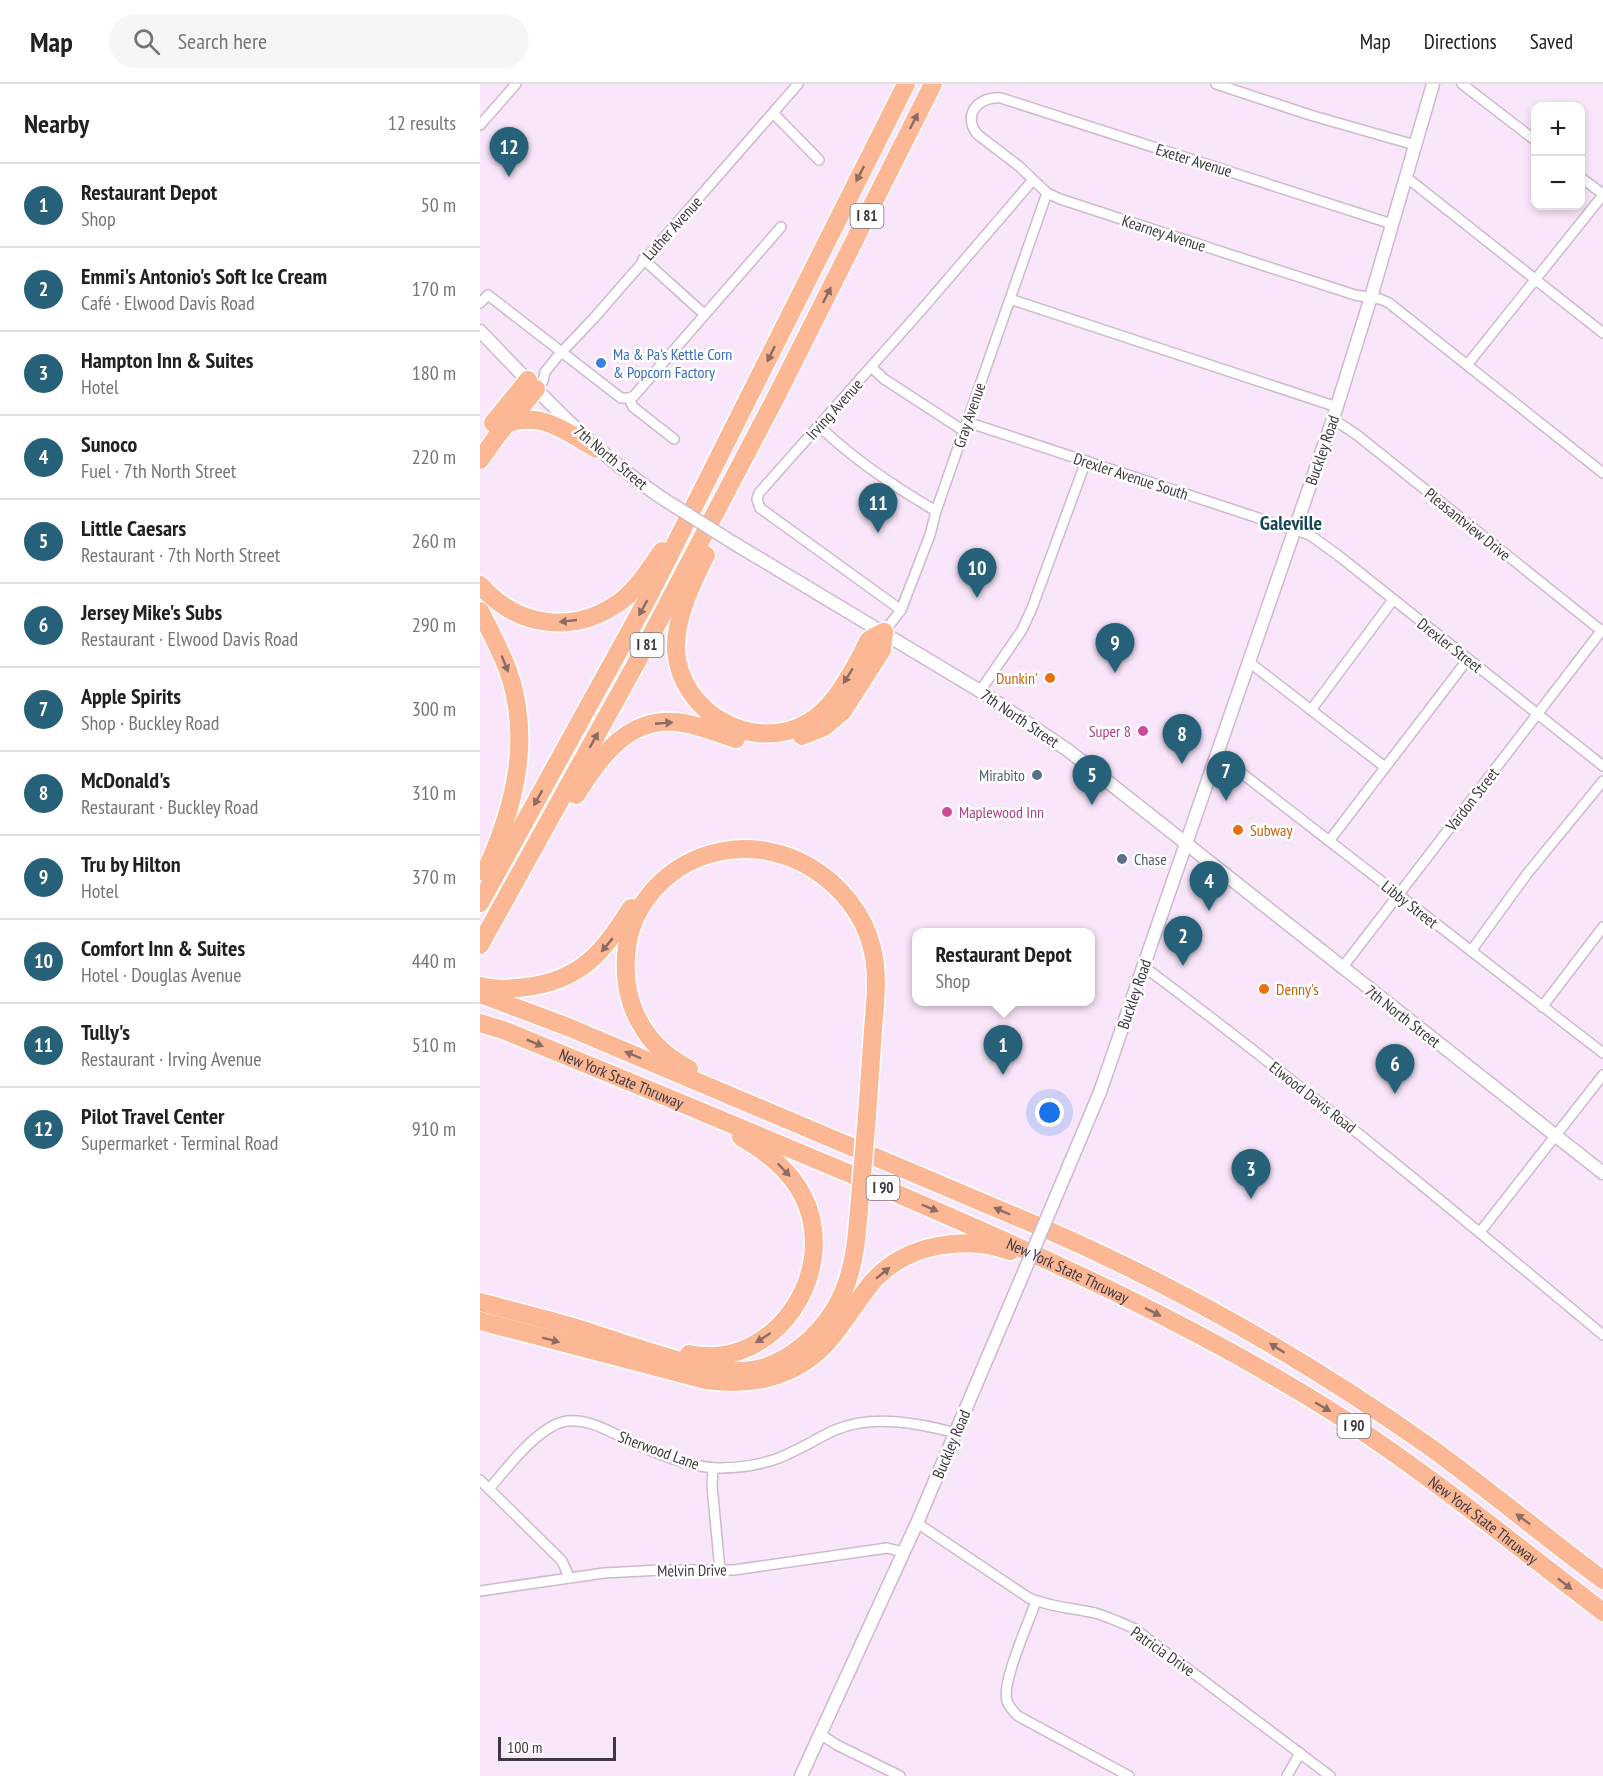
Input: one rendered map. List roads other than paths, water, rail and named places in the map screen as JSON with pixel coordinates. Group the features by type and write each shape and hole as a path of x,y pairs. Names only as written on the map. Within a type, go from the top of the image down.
{"highway":[{"name":"I 81","path":"480,903 648,598 906,84"},
{"name":"I 81","path":"482,941 643,651 933,84"},
{"path":"800,347 684,604 676,639 680,667 696,702 717,720 748,731 774,733 796,729 823,711 835,697 869,640 884,632"},
{"path":"480,460 508,423 532,385"},
{"path":"480,439 532,385"},
{"path":"508,423 518,420 540,420 597,448"},
{"path":"480,585 506,609 534,620 569,622 602,613 622,600 639,584 708,482"},
{"path":"480,611 504,661 515,693 519,720 520,759 516,788 506,823 480,883"},
{"path":"482,941 504,915 570,803 600,758 619,739 636,730 666,722 699,726 750,742 773,743 810,734 824,727 843,711 882,650 884,632"},
{"path":"480,986 512,989 538,986 556,982 582,968 612,939 645,887 660,872 695,850 717,842 742,839 785,845 820,863 853,890 865,907 882,946 887,1000 871,1117"},
{"path":"745,1103 675,1062 657,1046 636,1016 629,997 626,959 629,938 637,917 647,898 663,881 699,857 742,848 780,853 813,868 830,880 857,912 867,932 875,966 871,1117 864,1210 866,1244 860,1276 833,1334"},
{"name":"New York State Thruway","path":"480,994 568,1027 1113,1258 1259,1336 1430,1448 1603,1580"},
{"name":"New York State Thruway","path":"480,1023 503,1030 682,1103 1008,1241 1200,1335 1334,1413 1389,1449 1482,1517 1603,1612"},
{"path":"614,1340 696,1356 719,1356 735,1352 758,1342 775,1330 800,1300 808,1284 815,1238 811,1215 794,1181 783,1167 757,1147 682,1103"},
{"path":"488,1318 563,1324 704,1367 739,1371 757,1369 778,1361 800,1348 814,1335 838,1302 852,1266 864,1210"},
{"path":"480,1303 488,1318 706,1380 728,1383 770,1378 787,1372 821,1348 876,1278 905,1258 937,1245 968,1243 999,1247 1082,1276"}],"street":[{"path":"480,125 516,84"},
{"name":"Luther Avenue","path":"532,385 535,374 545,372 798,84"},
{"path":"1216,84 1310,115 1415,145"},
{"name":"Buckley Road","path":"801,1776 917,1523 1100,1092 1335,413 1433,84"},
{"path":"1462,84 1531,137"},
{"name":"Exeter Avenue","path":"976,133 972,118 974,109 981,101 996,98 1392,224"},
{"path":"773,113 819,160"},
{"name":"Kearney Avenue","path":"976,133 1020,167 1047,193 1060,200 1355,295 1380,299 1389,303 1603,473"},
{"path":"1406,177 1603,333"},
{"name":"Irving Avenue","path":"901,610 757,505 759,493 1033,180"},
{"path":"1467,365 1603,195 1585,180"},
{"name":"Gray Avenue","path":"884,632 901,610 930,535 936,511 1047,193"},
{"path":"480,303 488,295 621,398 629,398 634,396 781,227"},
{"path":"644,259 704,314"},
{"name":"Pleasantview Drive","path":"1010,299 1335,413 1357,435 1602,631"},
{"name":"7th North Street","path":"480,331 597,448 645,487 980,691 1069,751 1603,1173"},
{"name":"Drexler Avenue South","path":"871,367 884,379 965,427 1086,461 1294,529"},
{"path":"629,398 633,407 674,439"},
{"path":"819,426 911,496 936,511"},
{"path":"980,691 1022,630 1086,461"},
{"name":"Drexler Street","path":"1294,529 1317,540 1603,766"},
{"path":"1311,710 1393,600"},
{"name":"Vardon Street","path":"1342,968 1602,631"},
{"path":"1329,841 1468,659"},
{"path":"1249,662 1385,767"},
{"name":"Libby Street","path":"1217,754 1603,1053"},
{"path":"1471,951 1527,874 1603,781"},
{"path":"1542,1007 1603,927"},
{"name":"Elwood Davis Road","path":"1143,966 1356,1130 1603,1335"},
{"path":"1480,1232 1557,1137 1603,1075"},
{"name":"Sherwood Lane","path":"489,1489 533,1441 551,1427 569,1421 583,1422 661,1454 713,1468 746,1466 776,1459 837,1429 875,1422 908,1422 956,1433"},
{"path":"713,1468 720,1570"},
{"path":"480,1480 562,1561 569,1577"},
{"name":"Patricia Drive","path":"917,1523 996,1577 1036,1601 1113,1618 1135,1629 1330,1776"},
{"name":"Melvin Drive","path":"480,1591 569,1577 779,1565 887,1548 903,1552"},
{"path":"1036,1601 1005,1690 1007,1702 1018,1716 1129,1776"},
{"path":"820,1734 837,1745 900,1776"},
{"path":"1287,1776 1300,1753"}],"place":[{"name":"Pilot Travel Center","path":"509,177"},
{"name":"Ma & Pa's Kettle Corn & Popcorn Factory","path":"601,363"},
{"name":"Tully's","path":"878,533"},
{"name":"Comfort Inn & Suites","path":"977,598"},
{"name":"Tru by Hilton","path":"1115,673"},
{"name":"Dunkin'","path":"1050,678"},
{"name":"Super 8","path":"1143,731"},
{"name":"McDonald's","path":"1182,764"},
{"name":"Mirabito","path":"1037,775"},
{"name":"Apple Spirits","path":"1226,801"},
{"name":"Little Caesars","path":"1092,805"},
{"name":"Maplewood Inn","path":"947,812"},
{"name":"Subway","path":"1238,830"},
{"name":"Chase","path":"1122,859"},
{"name":"Sunoco","path":"1209,911"},
{"name":"Emmi's Antonio's Soft Ice Cream","path":"1183,966"},
{"name":"Denny's","path":"1264,989"},
{"name":"Restaurant Depot","path":"1003,1075"},
{"name":"Jersey Mike's Subs","path":"1395,1094"},
{"name":"Hampton Inn & Suites","path":"1251,1199"}],"district":[{"name":"Galeville","path":"1291,523"}]}
